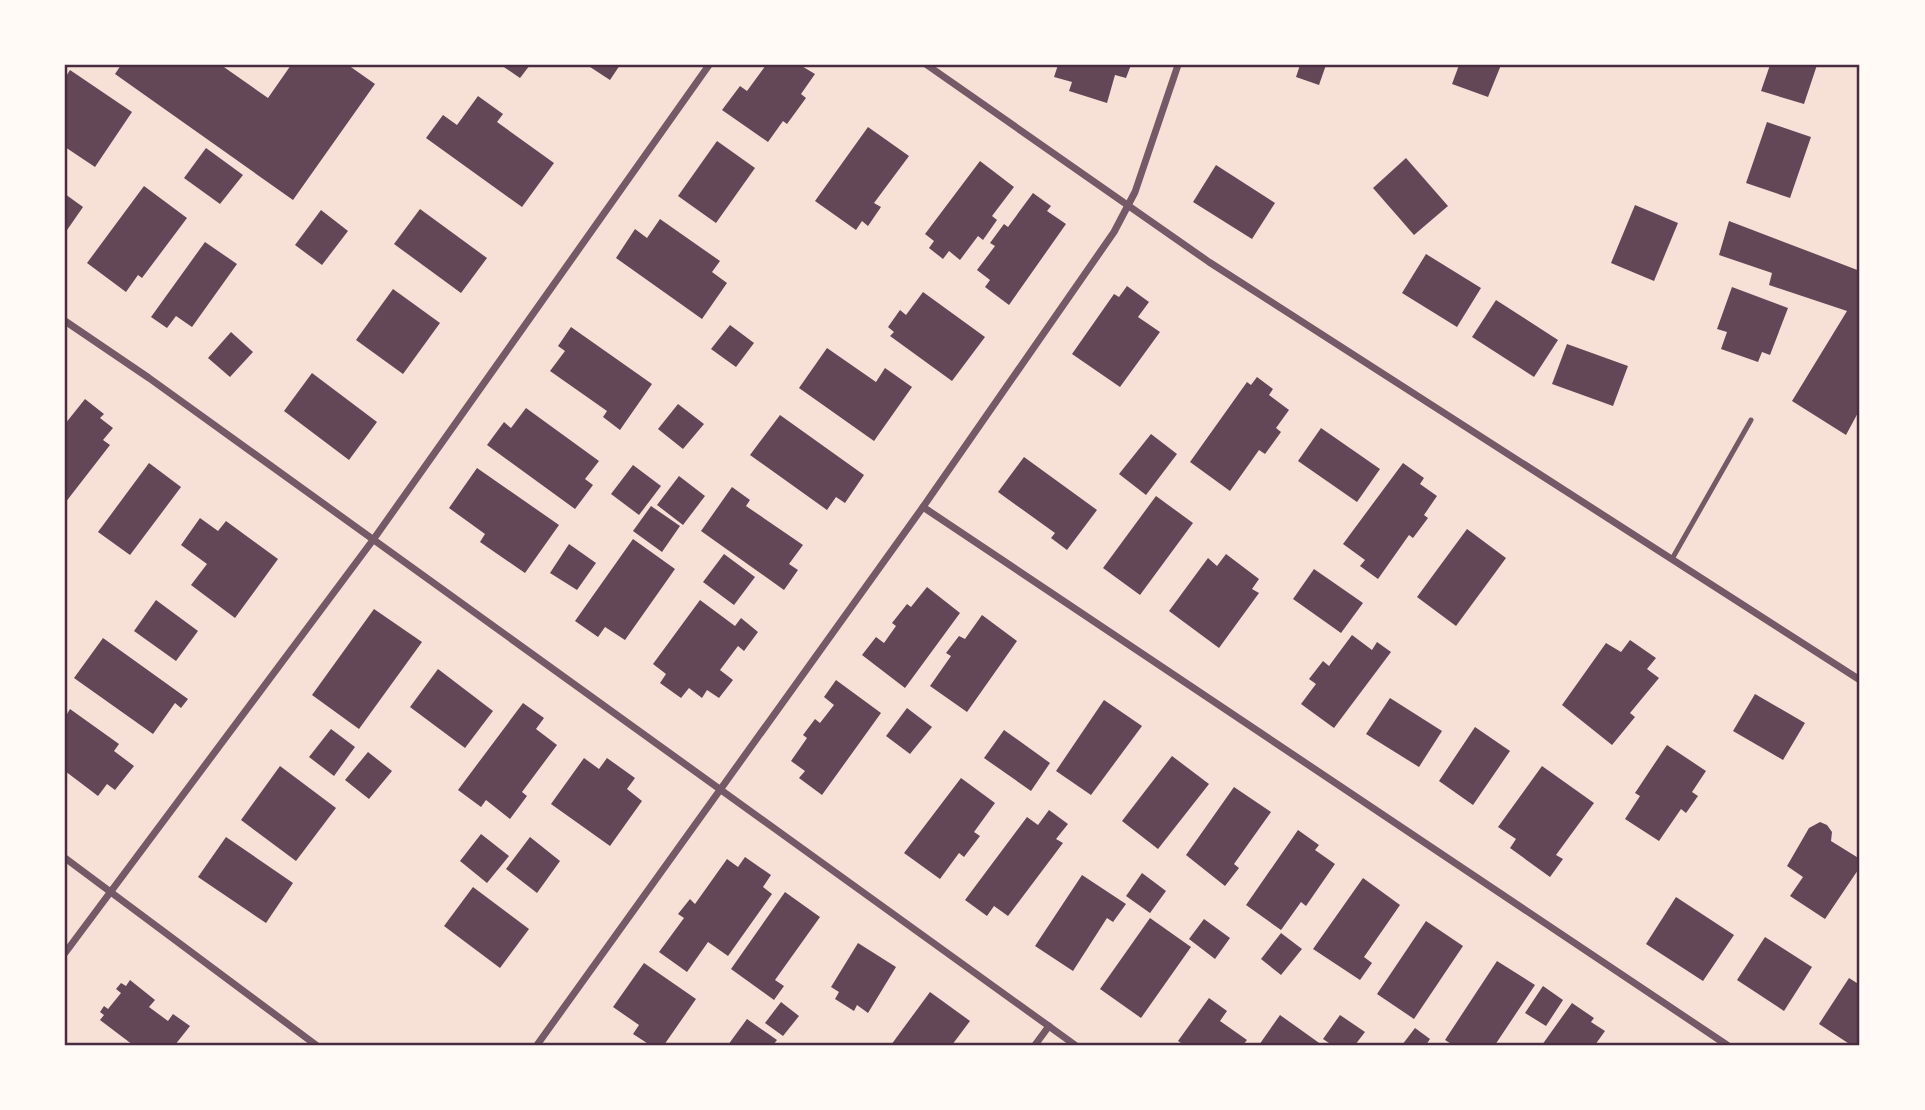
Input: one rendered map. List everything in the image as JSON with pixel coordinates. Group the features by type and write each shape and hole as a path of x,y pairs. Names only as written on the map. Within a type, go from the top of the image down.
{"street":[{"path":"65,953 373,540 709,65"},
{"path":"927,65 1209,262 1860,680"},
{"path":"537,1045 923,507 1114,232 1135,192 1178,65"},
{"path":"65,321 1075,1045"},
{"path":"923,507 1727,1045"},
{"path":"65,858 316,1045"},
{"path":"1035,1045 1049,1026"}],"lane":[{"path":"1672,559 1751,420"}],"building":[{"path":"121,65 221,65 268,98 291,65 348,65 375,84 293,200 115,74"},
{"path":"501,65 530,65 520,78"},
{"path":"587,65 620,65 610,80"},
{"path":"766,65 800,65 815,74 801,94 806,98 787,124 783,121 768,142 722,110 740,86 747,91"},
{"path":"1058,65 1131,65 1126,78 1115,75 1107,103 1069,91 1072,82 1054,77"},
{"path":"1300,65 1326,65 1319,85 1296,77"},
{"path":"1459,65 1501,65 1488,97 1452,84"},
{"path":"1770,65 1817,65 1804,104 1761,91"},
{"path":"70,70 132,112 95,167 65,147 65,78"},
{"path":"478,96 503,114 497,122 554,163 522,207 426,138 443,115 457,125"},
{"path":"1767,122 1811,137 1790,198 1746,183"},
{"path":"868,127 909,156 874,203 881,207 868,226 862,221 856,230 815,201"},
{"path":"717,141 755,168 716,223 678,196"},
{"path":"206,148 243,175 220,204 184,178"},
{"path":"1406,158 1448,206 1414,235 1373,188"},
{"path":"980,161 1014,187 992,216 997,220 983,240 978,236 960,260 949,251 943,259 929,248 934,241 925,234"},
{"path":"1216,165 1275,203 1252,239 1193,202"},
{"path":"144,186 187,218 142,278 138,275 126,292 87,263"},
{"path":"1033,193 1051,206 1047,211 1066,224 1009,305 985,287 990,280 977,270 995,246 990,243 1004,224 1008,227"},
{"path":"65,194 83,207 65,233"},
{"path":"1635,205 1678,223 1654,281 1611,263"},
{"path":"420,209 487,258 461,293 394,244"},
{"path":"321,210 348,231 322,265 295,245"},
{"path":"660,219 720,261 712,272 727,283 702,319 616,258 635,229 647,238"},
{"path":"1729,221 1860,271 1860,409 1846,435 1792,401 1847,311 1769,285 1772,273 1719,255"},
{"path":"205,242 237,264 192,327 176,316 167,328 151,317"},
{"path":"1426,254 1481,288 1457,327 1402,293"},
{"path":"1127,286 1149,302 1138,317 1160,332 1120,387 1072,354 1114,294 1119,297"},
{"path":"1732,287 1788,308 1770,355 1762,352 1758,362 1721,349 1727,332 1717,329"},
{"path":"393,289 440,323 403,374 356,340"},
{"path":"923,292 985,337 952,381 890,336 894,332 888,327 900,310 906,315"},
{"path":"1496,300 1558,340 1534,377 1472,337"},
{"path":"730,325 754,343 736,367 711,349"},
{"path":"571,327 652,384 620,430 603,417 607,411 550,371 565,351 558,346"},
{"path":"231,332 253,352 230,377 208,358"},
{"path":"1567,344 1628,366 1613,406 1552,384"},
{"path":"827,348 876,382 885,368 912,387 874,441 799,388"},
{"path":"312,373 377,422 349,460 284,411"},
{"path":"1257,377 1273,389 1269,395 1289,410 1276,428 1281,432 1265,454 1259,450 1230,491 1190,462 1247,382 1251,385"},
{"path":"85,399 104,414 100,418 113,428 103,440 110,445 65,503 65,424"},
{"path":"678,404 704,424 683,449 658,429"},
{"path":"526,408 599,461 585,479 593,485 575,509 487,445 504,422 511,428"},
{"path":"780,415 864,475 845,503 836,497 827,510 750,455"},
{"path":"1321,428 1380,469 1357,502 1298,461"},
{"path":"1151,434 1177,454 1146,495 1119,474"},
{"path":"1024,457 1097,510 1067,550 1051,538 1055,533 998,492"},
{"path":"149,463 181,487 130,555 98,532"},
{"path":"1403,463 1424,478 1420,484 1437,496 1424,515 1428,518 1413,538 1409,535 1378,579 1360,566 1365,560 1343,544"},
{"path":"633,465 661,486 639,515 611,494"},
{"path":"477,468 559,525 525,573 480,542 485,534 449,508"},
{"path":"679,476 705,496 683,525 657,505"},
{"path":"732,487 750,500 746,506 803,545 789,564 798,570 784,590 701,531"},
{"path":"1156,496 1193,523 1140,595 1103,568"},
{"path":"651,506 680,526 662,552 633,531"},
{"path":"200,518 218,531 226,521 278,559 235,618 191,585 207,564 181,545"},
{"path":"1467,529 1506,558 1456,626 1417,597"},
{"path":"633,539 675,569 625,640 605,627 598,637 575,621"},
{"path":"569,544 596,563 577,590 550,573"},
{"path":"724,554 755,577 734,605 703,582"},
{"path":"1226,554 1259,579 1252,589 1259,593 1219,648 1169,611 1208,558 1217,566"},
{"path":"1314,569 1363,603 1341,633 1293,599"},
{"path":"927,587 960,613 905,688 862,655 876,637 884,643 896,626 892,623 907,604 911,607"},
{"path":"156,600 198,631 176,661 134,631"},
{"path":"700,600 735,626 741,618 758,632 744,651 738,646 720,670 733,680 719,698 707,690 702,698 689,688 681,698 660,683 666,674 653,664"},
{"path":"374,609 422,642 359,729 312,695"},
{"path":"982,615 1017,641 967,712 930,686 951,656 946,653 959,636 965,639"},
{"path":"1352,635 1372,650 1377,642 1391,652 1334,728 1301,704 1316,684 1309,679 1323,661 1329,666"},
{"path":"103,638 188,699 181,708 175,703 153,734 74,678"},
{"path":"1630,640 1656,658 1647,669 1659,678 1630,713 1635,717 1612,745 1562,705 1606,643 1621,652"},
{"path":"438,669 493,711 465,748 410,707"},
{"path":"836,680 881,713 822,795 799,778 805,771 791,761 807,738 803,735 815,719 820,723 834,705 824,697"},
{"path":"1755,694 1805,723 1783,760 1733,731"},
{"path":"1390,698 1442,731 1419,767 1366,734"},
{"path":"1104,700 1142,726 1091,795 1056,771"},
{"path":"523,703 544,718 536,729 557,745 522,792 527,796 510,819 486,800 481,807 458,790"},
{"path":"907,708 932,727 910,754 886,736"},
{"path":"70,709 119,744 114,751 134,766 115,790 107,784 98,796 65,771 65,712 67,714"},
{"path":"1475,727 1510,751 1473,805 1439,781"},
{"path":"331,729 355,747 334,776 309,757"},
{"path":"1004,730 1050,763 1031,791 984,758"},
{"path":"1667,745 1706,771 1692,792 1698,796 1686,813 1681,809 1659,841 1625,819 1640,796 1635,793"},
{"path":"368,752 392,771 369,799 345,780"},
{"path":"1172,756 1209,784 1158,849 1122,821"},
{"path":"584,758 599,769 607,758 635,778 627,789 642,801 610,846 551,804"},
{"path":"280,766 336,808 296,861 241,820"},
{"path":"1542,766 1594,803 1556,855 1563,859 1550,877 1510,848 1516,839 1498,827"},
{"path":"961,778 995,803 974,832 980,836 964,857 959,853 940,879 904,853"},
{"path":"1234,787 1271,812 1234,864 1239,868 1225,886 1186,855"},
{"path":"1049,810 1068,824 1056,839 1063,843 1008,916 994,906 987,916 965,900 1027,817 1038,825"},
{"path":"1820,822 1827,825 1832,832 1831,841 1860,859 1860,867 1825,919 1790,896 1803,877 1787,866 1809,828"},
{"path":"1298,830 1319,845 1315,850 1335,864 1306,906 1301,902 1281,930 1246,905"},
{"path":"481,834 509,856 487,883 460,861"},
{"path":"226,837 293,883 266,923 198,877"},
{"path":"530,837 560,861 537,893 506,869"},
{"path":"745,857 771,875 763,887 772,894 728,956 708,942 687,972 659,952 684,918 678,914 690,899 695,904 727,859 738,867"},
{"path":"1142,873 1166,891 1150,913 1126,896"},
{"path":"1082,875 1126,904 1113,922 1107,918 1073,971 1035,946"},
{"path":"1363,878 1400,905 1364,957 1372,963 1360,980 1313,949"},
{"path":"473,887 529,929 500,968 444,926"},
{"path":"785,892 820,917 775,980 784,986 774,1000 731,969"},
{"path":"1676,897 1734,935 1703,981 1646,944"},
{"path":"1150,918 1191,947 1141,1018 1100,989"},
{"path":"1204,919 1230,938 1215,959 1189,939"},
{"path":"1426,921 1463,946 1414,1019 1377,994"},
{"path":"1281,933 1302,949 1281,975 1261,959"},
{"path":"1765,937 1812,967 1784,1011 1737,980"},
{"path":"858,943 896,967 868,1013 857,1005 854,1011 835,999 839,992 831,987"},
{"path":"1497,961 1535,985 1495,1045 1453,1045 1445,1040"},
{"path":"644,963 696,999 664,1045 650,1045 633,1034 639,1025 613,1007"},
{"path":"1849,978 1860,985 1860,1045 1851,1045 1819,1024"},
{"path":"130,980 155,1000 149,1007 168,1021 173,1014 190,1026 175,1045 133,1045 100,1020 104,1015 100,1012 104,1006 108,1009 121,993 116,989 121,983 126,986"},
{"path":"1543,986 1563,1000 1546,1026 1525,1013"},
{"path":"930,992 970,1021 952,1045 891,1045"},
{"path":"1209,998 1227,1011 1220,1021 1247,1040 1243,1045 1184,1045 1178,1041"},
{"path":"781,1002 799,1016 783,1036 765,1023"},
{"path":"1572,1003 1594,1018 1591,1022 1605,1031 1595,1045 1542,1045"},
{"path":"1280,1015 1322,1045 1259,1045"},
{"path":"1340,1015 1365,1032 1355,1045 1332,1045 1323,1039"},
{"path":"747,1019 777,1040 773,1045 728,1045"},
{"path":"1415,1028 1430,1039 1426,1045 1402,1045"}]}
